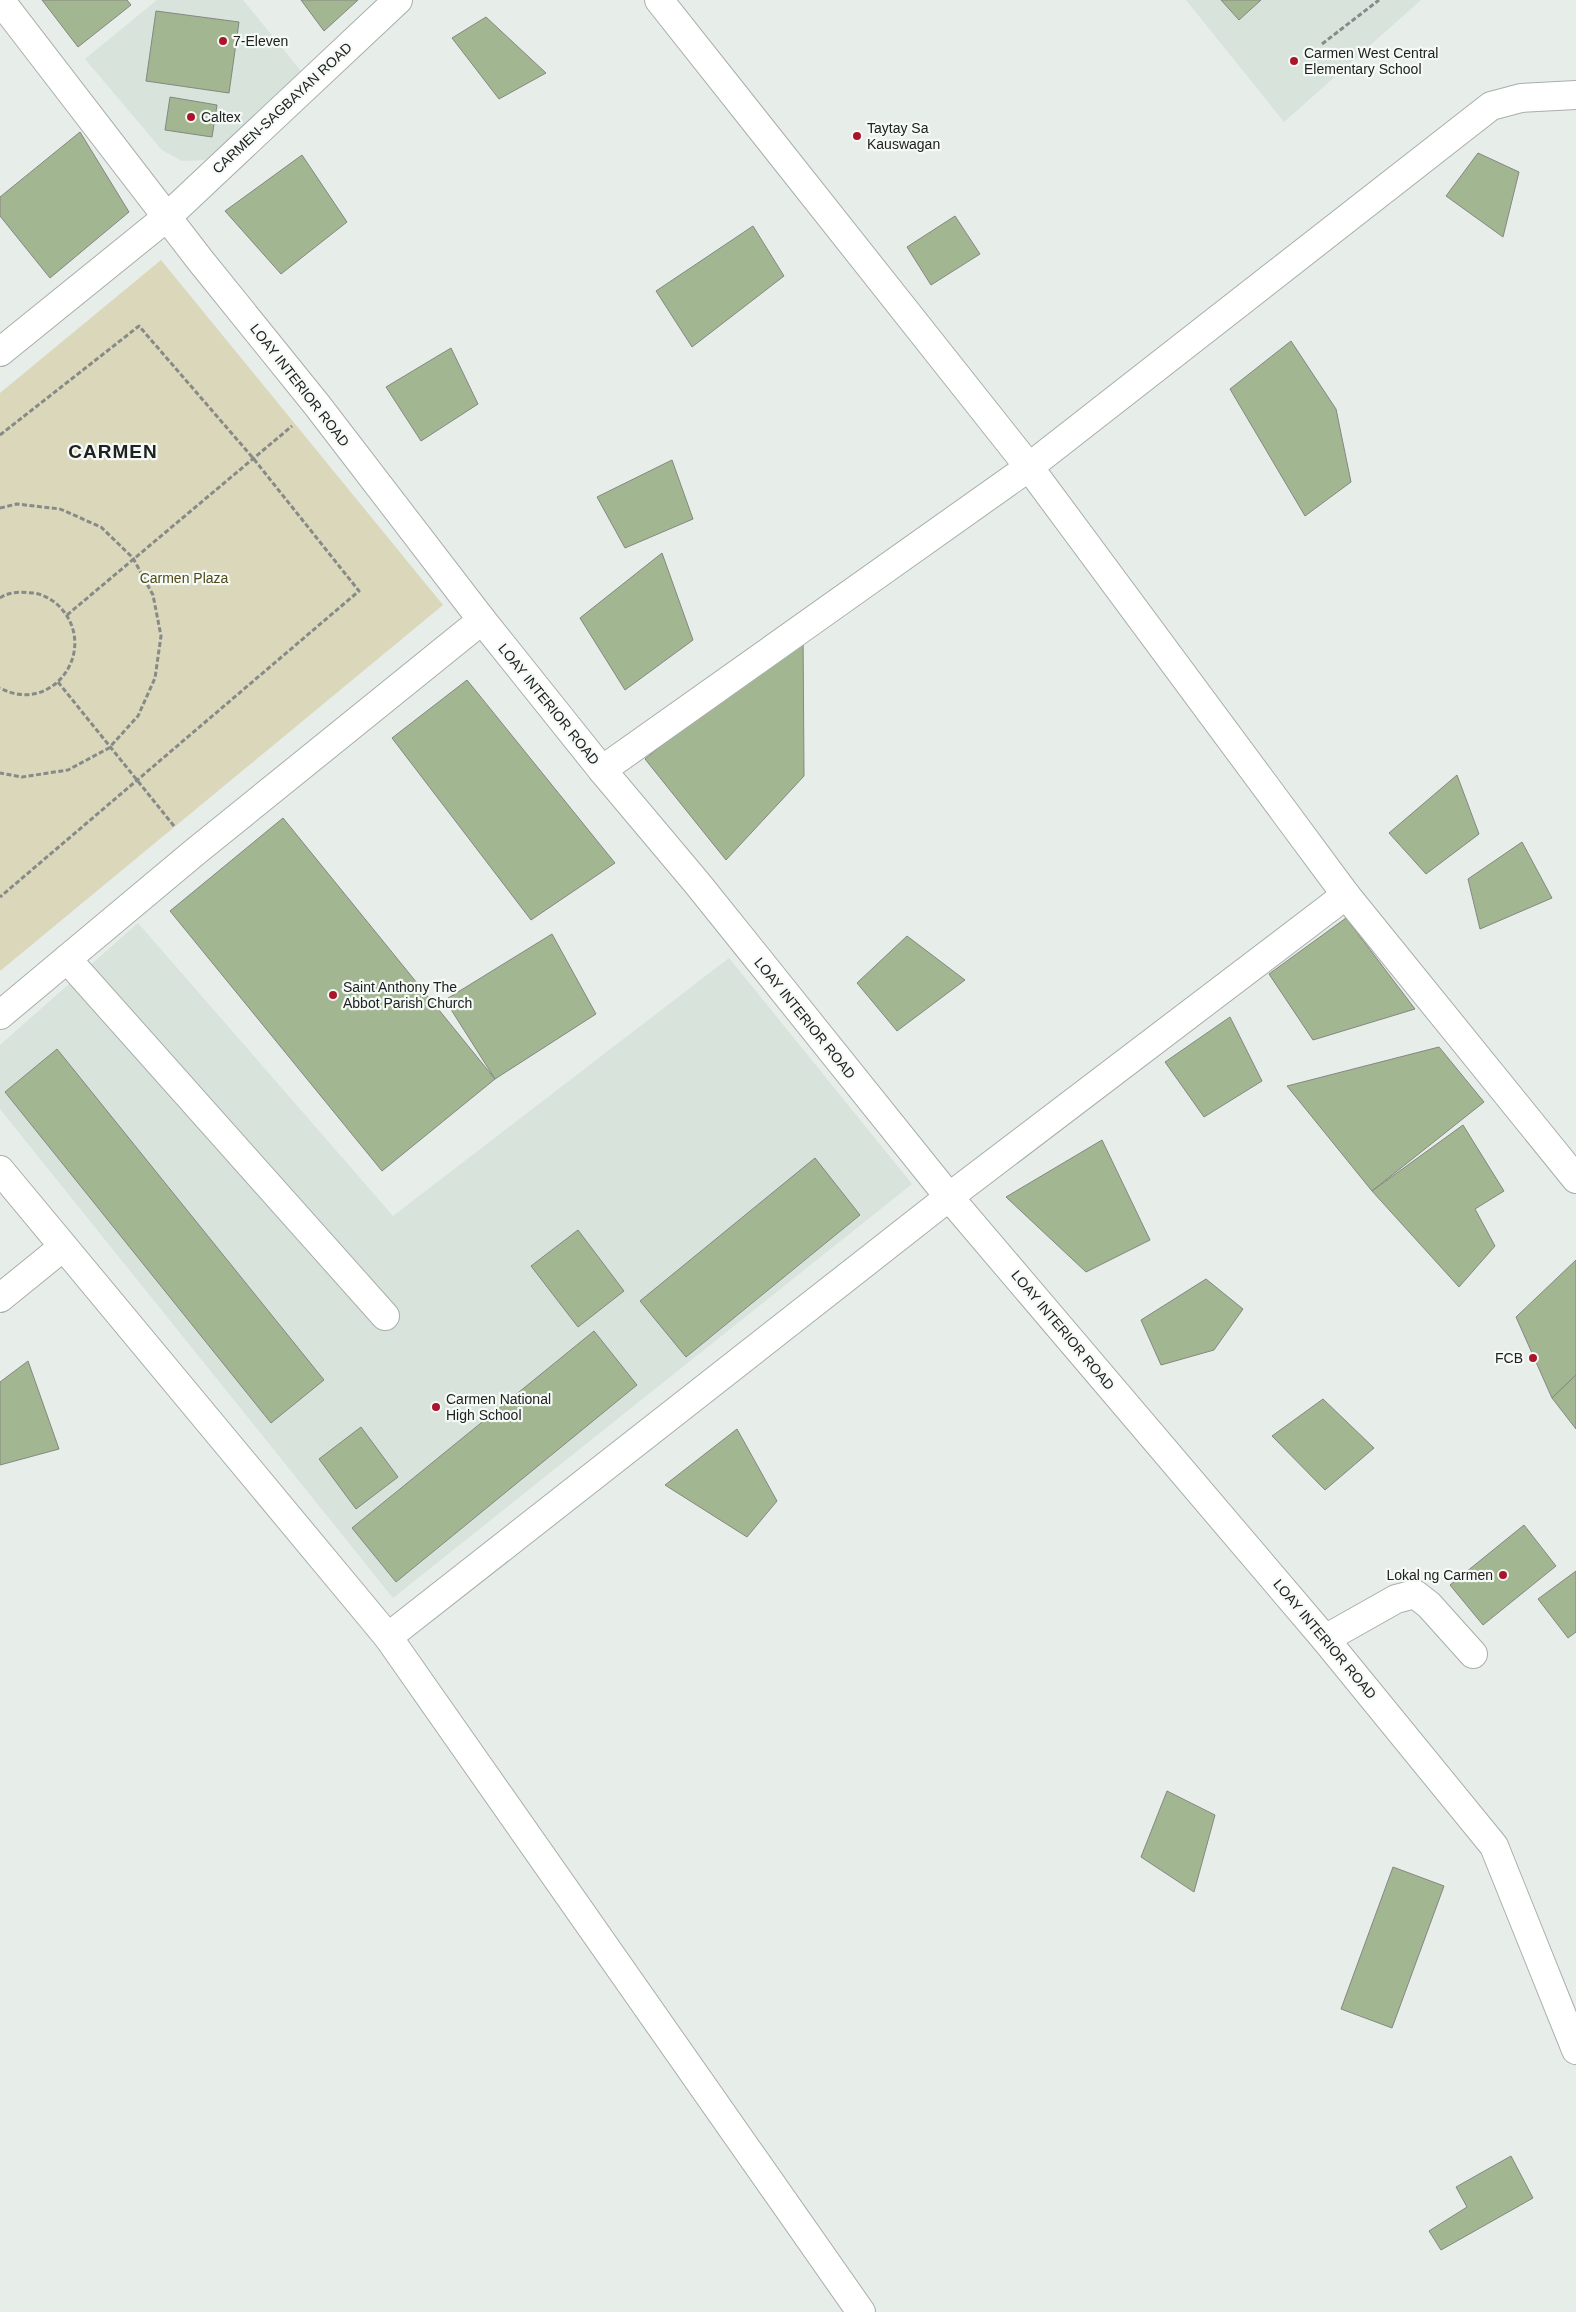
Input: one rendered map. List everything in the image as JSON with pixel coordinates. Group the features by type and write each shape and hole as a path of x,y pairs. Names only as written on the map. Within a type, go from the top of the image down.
{"street":[{"name":"LOAY INTERIOR ROAD","path":"0,0 166,217 318,405 482,620 602,770 697,884 949,1197 1326,1638 1494,1846 1576,2050"},
{"name":"CARMEN-SAGBAYAN ROAD","path":"0,352 166,217 398,0"},
{"path":"659,0 1029,467 1346,895 1576,1179"},
{"path":"602,770 1029,467 1491,106 1521,98 1576,95"},
{"path":"0,1015 195,852 482,620"},
{"path":"388,1637 949,1197 1346,895"},
{"path":"67,959 386,1316"},
{"path":"0,1170 388,1637 860,2312"},
{"path":"0,1298 63,1247"},
{"path":"1326,1638 1396,1599 1415,1594 1428,1605 1473,1654"}],"path":[{"path":"1322,44 1379,0"},
{"path":"0,435 139,326 253,458 359,591 136,779 0,897"},
{"path":"67,615 318,405"},
{"path":"0,508 17,504 60,508 101,527 133,558 153,595 161,636 155,678 138,716 109,748 68,770 22,777 0,773"},
{"path":"0,598 21,591 39,594 55,602 67,615 73,628 76,643 73,658 67,671 58,682 43,692 26,696 0,688"},
{"path":"58,682 109,748 195,852"}],"shaded area":[{"path":"157,0 243,0 305,76 214,156 204,160 182,161 162,150 85,59"},
{"name":"Carmen West Central Elementary School","path":"1186,0 1421,0 1284,122"},
{"name":"Carmen National High School","path":"138,923 393,1216 729,958 912,1184 393,1598 0,1109 0,1045"}],"green space":[{"name":"Carmen Plaza","path":"161,260 443,605 0,971 0,393"}],"building":[{"path":"42,0 127,0 131,5 78,47"},
{"path":"301,0 358,0 324,31"},
{"path":"1221,0 1261,0 1239,20"},
{"path":"156,11 239,22 229,93 146,81"},
{"path":"486,17 546,73 499,99 452,38"},
{"name":"Caltex","path":"170,97 217,105 212,137 165,130"},
{"path":"80,132 129,212 50,278 0,216 0,197"},
{"path":"1478,153 1519,172 1503,237 1446,196"},
{"path":"302,155 347,222 281,274 225,211"},
{"path":"955,216 980,254 931,285 907,247"},
{"path":"753,226 784,276 692,347 656,291"},
{"path":"1291,341 1336,409 1351,482 1305,516 1230,389"},
{"path":"451,348 478,404 421,441 386,387"},
{"path":"672,460 693,519 625,548 597,497"},
{"path":"662,553 693,640 625,690 580,618"},
{"path":"803,628 804,776 726,860 645,759"},
{"path":"467,680 615,863 531,920 392,738"},
{"path":"1457,775 1479,834 1426,874 1389,833"},
{"name":"Saint Anthony The Abbot Parish Church","path":"283,818 495,1079 382,1171 170,911"},
{"path":"1522,842 1552,898 1480,929 1468,879"},
{"path":"1346,918 1415,1009 1313,1040 1269,974"},
{"path":"552,934 596,1014 495,1079 445,1000"},
{"path":"907,936 965,980 897,1031 857,983"},
{"path":"1230,1017 1262,1081 1204,1117 1165,1062"},
{"path":"1439,1047 1484,1102 1372,1191 1287,1086"},
{"path":"57,1049 324,1380 271,1423 5,1092"},
{"path":"1463,1125 1504,1191 1475,1209 1495,1246 1459,1287 1372,1191"},
{"path":"1102,1140 1150,1240 1086,1272 1006,1197"},
{"path":"815,1158 860,1215 686,1357 640,1301"},
{"path":"578,1230 624,1291 578,1327 531,1266"},
{"path":"1576,1260 1576,1375 1552,1398 1516,1317"},
{"path":"1206,1279 1243,1309 1214,1350 1161,1365 1141,1320"},
{"path":"594,1331 637,1385 396,1582 352,1528"},
{"path":"28,1361 59,1449 0,1465 0,1382"},
{"path":"1576,1375 1576,1429 1552,1398"},
{"path":"1323,1399 1374,1448 1325,1490 1272,1436"},
{"path":"361,1427 398,1477 356,1509 319,1459"},
{"path":"737,1429 777,1501 747,1537 665,1485"},
{"name":"Lokal ng Carmen","path":"1524,1525 1556,1566 1483,1625 1450,1585"},
{"path":"1576,1571 1576,1632 1568,1638 1538,1599"},
{"path":"1167,1791 1215,1815 1194,1892 1141,1857"},
{"path":"1393,1867 1444,1886 1392,2028 1341,2009"},
{"path":"1511,2156 1533,2198 1441,2250 1429,2231 1467,2207 1456,2187"}],"place":[{"name":"7-Eleven","path":"223,41"},
{"name":"Carmen West Central Elementary School","path":"1294,61"},
{"name":"Caltex","path":"191,117"},
{"name":"Taytay Sa Kauswagan","path":"857,136"},
{"name":"Saint Anthony The Abbot Parish Church","path":"333,995"},
{"name":"FCB","path":"1533,1358"},
{"name":"Carmen National High School","path":"436,1407"},
{"name":"Lokal ng Carmen","path":"1503,1575"}],"district":[{"name":"CARMEN","path":"113,451"}]}
